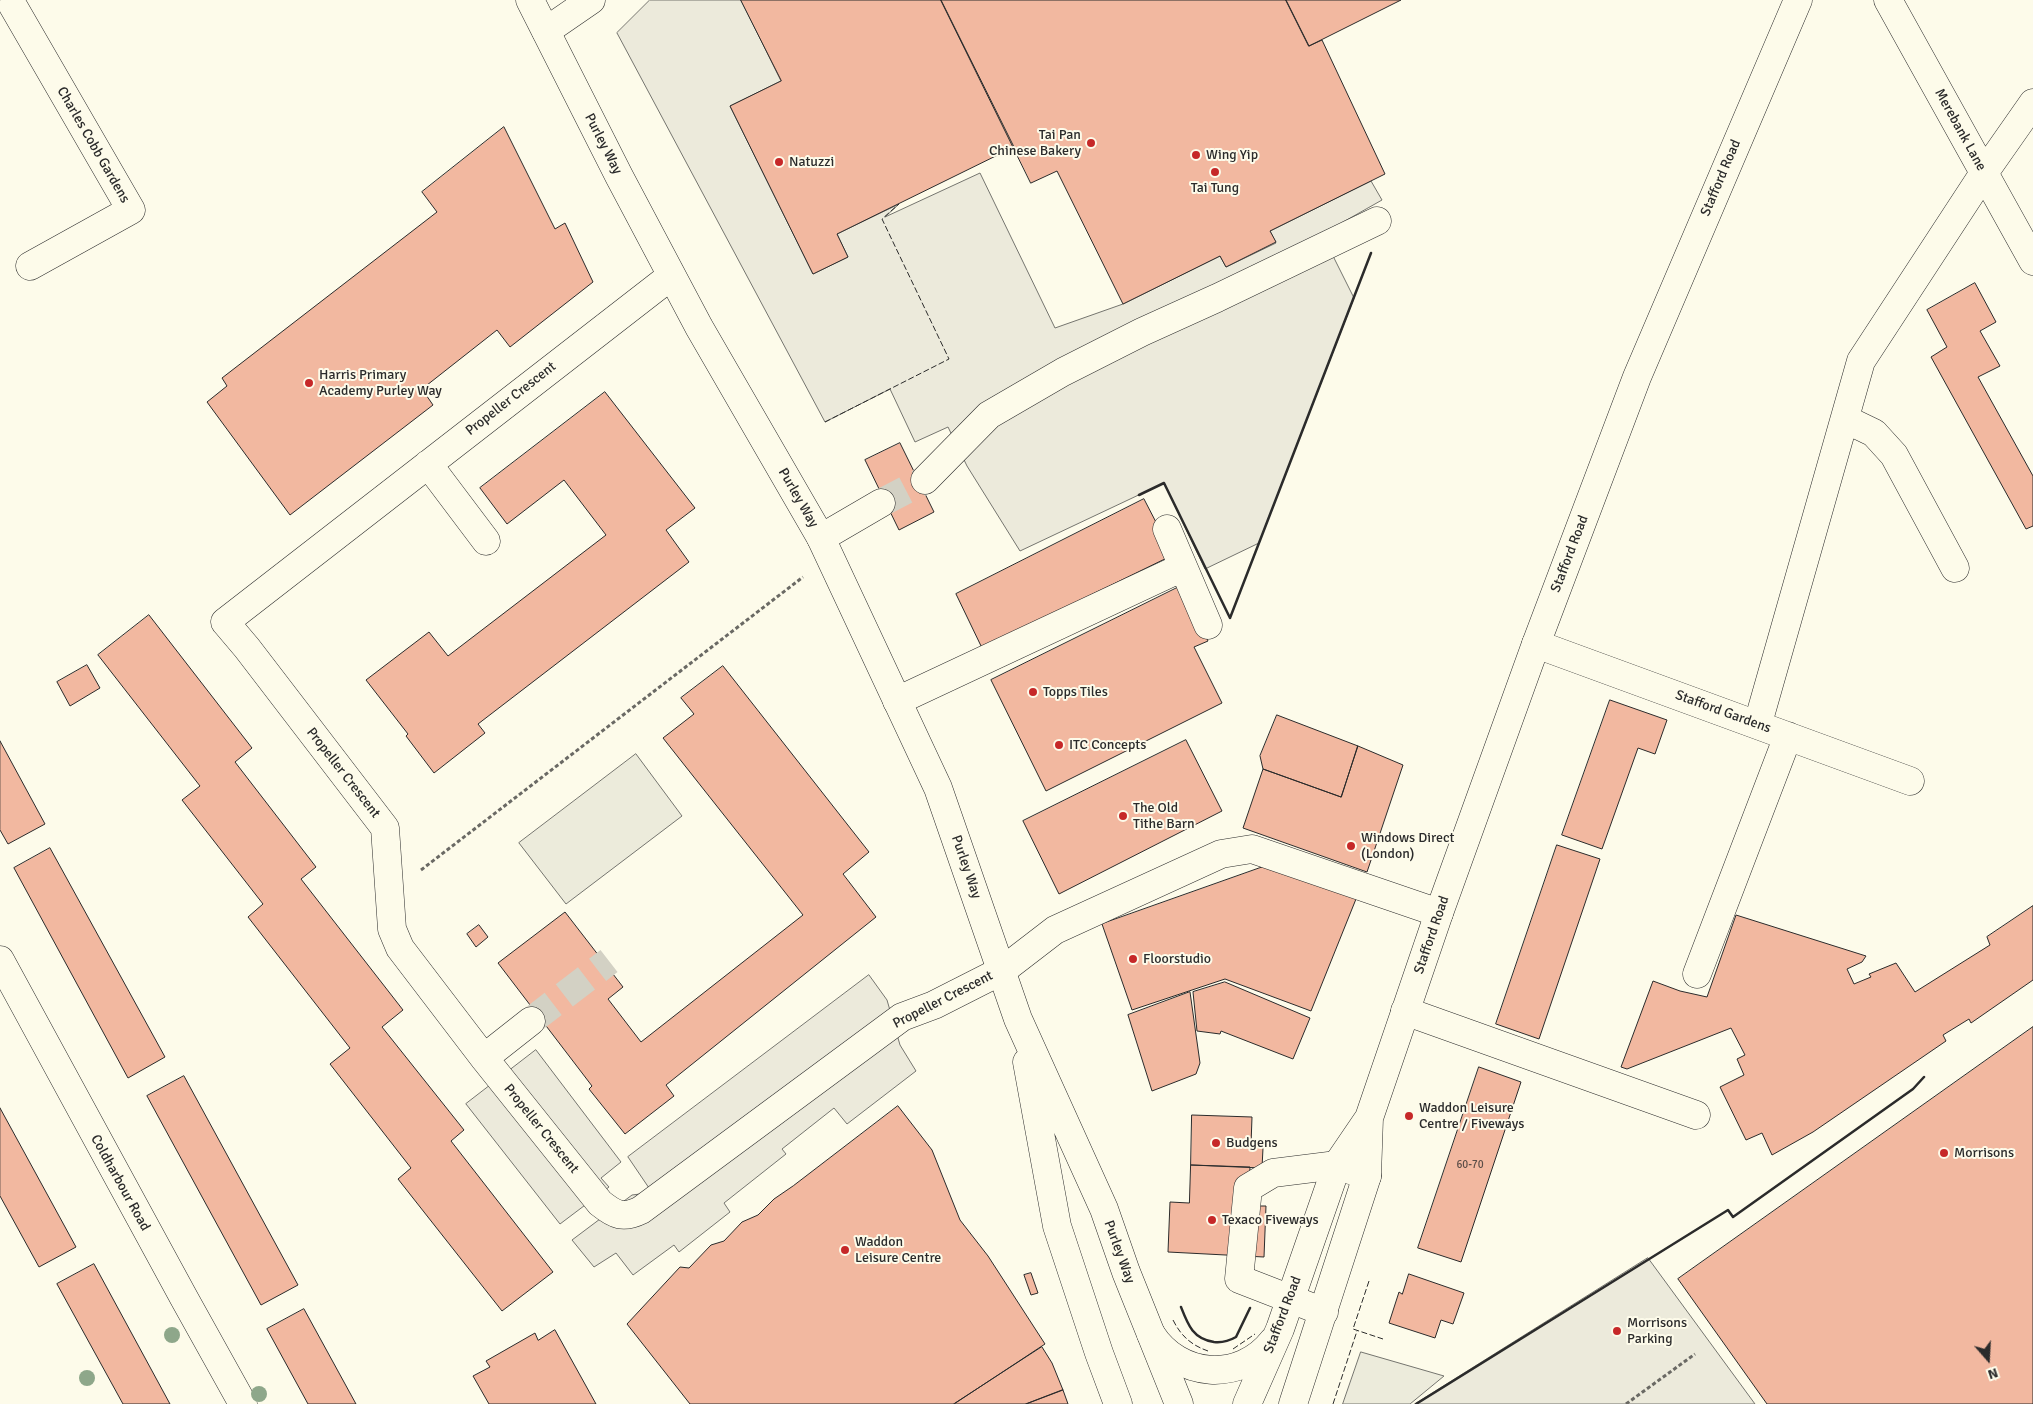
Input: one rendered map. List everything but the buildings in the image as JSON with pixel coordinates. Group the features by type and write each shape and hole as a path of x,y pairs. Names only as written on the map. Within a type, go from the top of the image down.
{"main road":[{"name":"Purley Way","path":"530,0 671,276 825,548 938,788 1003,970 1018,1019 1057,1226 1118,1404"},
{"path":"546,31 591,0"},
{"name":"Stafford Road","path":"1247,1404 1280,1329 1337,1165 1368,1118 1439,913 1536,644 1637,377 1798,0"},
{"name":"Merebank Lane","path":"1888,0 2033,261"},
{"name":"Charles Cobb Gardens","path":"12,6 131,210 30,266"},
{"path":"1758,724 1862,361 1984,173 2033,103"},
{"path":"925,480 989,416 1055,377 1142,332 1377,221"},
{"name":"Propeller Crescent","path":"671,276 225,622 385,828 392,929 400,948 484,1058 600,1203 613,1213 630,1216 641,1210 902,1017 934,1005 1003,970 1055,930 1221,854 1252,849 1439,913"},
{"path":"1845,419 1874,433 1894,455 1955,568"},
{"path":"428,464 486,541"},
{"path":"825,548 881,503"},
{"path":"1167,529 1208,625"},
{"path":"897,701 1183,567"},
{"name":"Stafford Gardens","path":"1536,644 1910,781"},
{"path":"1697,974 1788,736"},
{"name":"Coldharbour Road","path":"2,969 243,1404"},
{"path":"1405,1011 1696,1114"},
{"name":"Purley Way","path":"1018,1019 1104,1209 1146,1324 1179,1404"},
{"path":"484,1058 531,1021"},
{"name":"Stafford Road","path":"1293,1404 1367,1176 1368,1118"},
{"path":"1324,1312 1239,1279 1248,1188 1273,1173 1337,1165 1367,1176"},
{"path":"1146,1324 1156,1342 1169,1356 1192,1368 1218,1371 1236,1368 1254,1359 1269,1346 1280,1329"}],"path":[{"path":"391,893 825,548"},
{"path":"1626,1404 1695,1354"}],"shaded area":[{"path":"650,0 741,0 781,81 730,106 813,274 848,257 837,234 899,204 885,217 980,173 1055,328 1123,304 1220,256 1226,267 1276,243 1270,231 1371,181 1382,200 1322,234 1354,298 1259,543 1205,569 1164,483 1020,551 967,466 948,427 915,442 890,389 825,422 617,33"},
{"path":"636,754 682,816 566,904 519,843"},
{"path":"869,975 887,1000 900,1045 916,1071 847,1124 834,1108 782,1149 786,1154 724,1203 730,1212 679,1252 674,1245 633,1275 616,1253 594,1267 572,1240 632,1195 640,1194 649,1188 628,1157"},
{"path":"536,1050 621,1162 601,1178 609,1187 560,1224 466,1104"},
{"name":"Morrisons Parking","path":"1648,1258 1755,1404 1415,1404"},
{"path":"1361,1352 1444,1376 1410,1404 1343,1404"}],"tunnel":[{"path":"881,503 925,480"},
{"path":"531,1021 609,961"}],"fence":[{"path":"825,422 949,359 882,219 899,204"},
{"path":"1369,1281 1353,1329 1383,1339"},
{"path":"1173,1320 1179,1331 1187,1339 1196,1346 1208,1351"},
{"path":"1333,1404 1357,1331"},
{"path":"1233,1349 1255,1334"}],"wall":[{"path":"1139,495 1164,483 1230,618 1371,253"},
{"path":"1416,1404 1728,1210 1733,1217 1913,1089 1924,1077"},
{"path":"1181,1307 1189,1325 1196,1334 1201,1338 1217,1342 1231,1340 1236,1337 1250,1308"}],"place":[{"name":"Tai Pan Chinese Bakery","path":"1091,143"},
{"name":"Wing Yip","path":"1196,155"},
{"name":"Natuzzi","path":"779,162"},
{"name":"Tai Tung","path":"1215,172"},
{"name":"Harris Primary Academy Purley Way","path":"309,383"},
{"name":"Topps Tiles","path":"1033,692"},
{"name":"ITC Concepts","path":"1059,745"},
{"name":"The Old Tithe Barn","path":"1123,816"},
{"name":"Windows Direct (London)","path":"1351,846"},
{"name":"Floorstudio","path":"1133,959"},
{"name":"Waddon Leisure Centre / Fiveways","path":"1409,1116"},
{"name":"Budgens","path":"1216,1143"},
{"name":"Morrisons","path":"1944,1153"},
{"name":"Texaco Fiveways","path":"1212,1220"},
{"name":"Waddon Leisure Centre","path":"845,1250"},
{"name":"Morrisons Parking","path":"1617,1331"}]}
